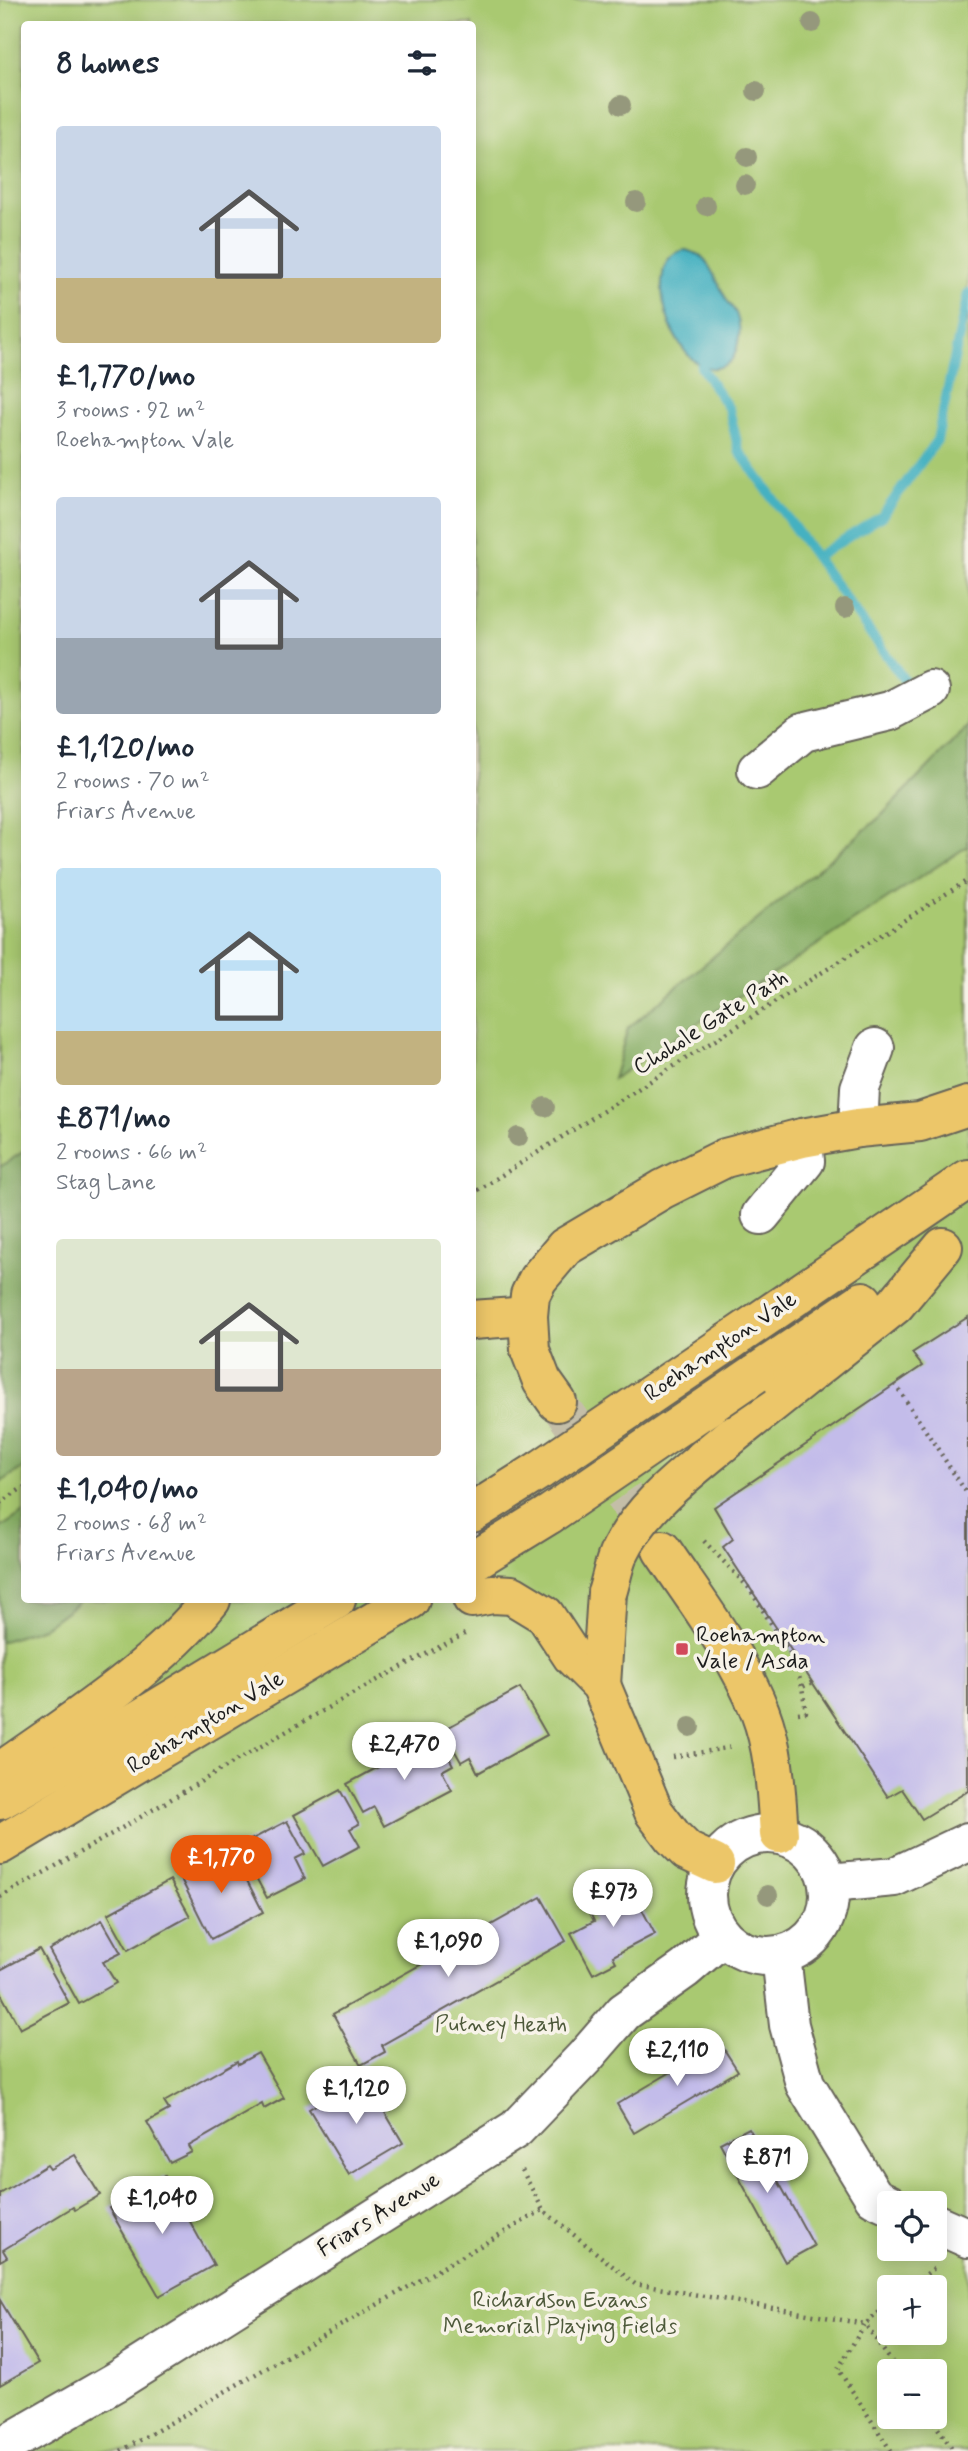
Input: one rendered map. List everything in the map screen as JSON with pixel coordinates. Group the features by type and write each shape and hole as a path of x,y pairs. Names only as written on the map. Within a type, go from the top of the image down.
{"highway":[{"path":"557,1402 542,1381 530,1350 528,1316 530,1295 538,1279 565,1247 663,1189 724,1158 802,1138 858,1128 920,1122 968,1107"},
{"name":"Roehampton Vale","path":"476,1510 540,1470 968,1179"},
{"path":"601,1685 607,1593 617,1557 654,1502 731,1436 895,1305 955,1239"},
{"name":"Roehampton Vale","path":"476,1560 550,1514 955,1239"},
{"path":"476,1320 528,1316"},
{"path":"662,1550 733,1655 761,1713 774,1761 779,1834"},
{"path":"378,1619 468,1610 492,1594 512,1595 534,1606 545,1615 572,1656 601,1685 654,1812 687,1851 715,1864"},
{"path":"0,1772 114,1689 162,1650 208,1603"},
{"name":"Roehampton Vale","path":"0,1800 107,1739 331,1603"},
{"name":"Roehampton Vale","path":"0,1844 406,1603"}],"street":[{"path":"757,770 803,732 890,711 930,690"},
{"path":"858,1128 859,1088 875,1048"},
{"path":"761,1215 805,1161 802,1138"},
{"path":"779,1834 800,1842 816,1855 830,1884 830,1905 823,1925 809,1942 781,1956 760,1956 740,1950 722,1937 711,1918 707,1885 715,1864 733,1844 753,1835 779,1834"},
{"path":"830,1884 894,1877 968,1842"},
{"name":"Friars Avenue","path":"0,2448 108,2386 516,2129 585,2057 624,2011 684,1969 722,1937"},
{"path":"781,1956 789,2025 804,2084 877,2198"},
{"path":"947,2229 968,2238"}],"path":[{"name":"Chohole Gate Path","path":"476,1191 968,880"},
{"path":"895,1384 968,1495"},
{"path":"0,1503 21,1489"},
{"path":"701,1538 749,1588 795,1662 806,1712 797,1713"},
{"path":"0,1897 103,1841 387,1674 468,1610"},
{"path":"802,1687 813,1682"},
{"path":"673,1757 724,1748"},
{"path":"504,2136 543,2210 635,2284 865,2324 890,2359"},
{"path":"121,2451 543,2210"},
{"path":"877,2314 865,2324 838,2369 891,2451"},
{"path":"938,2429 954,2451"}],"green space":[{"name":"Putney Heath","path":"0,0 968,0 968,2451 0,2451"},
{"path":"968,726 968,846 613,1079 628,1028 880,817"},
{"path":"21,1153 21,1469 0,1483 0,1167"},
{"path":"21,1514 21,1603 77,1603 43,1628 0,1642 0,1528"}],"water":[{"path":"686,250 705,260 736,312 739,336 735,353 729,363 720,367 700,365 686,352 674,334 666,312 662,290 664,271 671,256"}],"building":[{"path":"968,1317 968,1791 922,1819 902,1789 888,1797 723,1547 733,1539 714,1507 922,1366 912,1353"},
{"path":"520,1688 547,1735 478,1773 470,1757 461,1762 443,1730"},
{"path":"437,1735 453,1765 442,1771 452,1790 384,1826 374,1807 363,1813 347,1784"},
{"path":"340,1790 359,1824 350,1829 360,1846 323,1866 294,1815"},
{"path":"287,1821 305,1854 295,1859 305,1879 267,1898 239,1846"},
{"path":"232,1851 263,1912 211,1939 180,1877"},
{"path":"170,1880 190,1916 128,1950 108,1914"},
{"path":"627,1881 655,1934 613,1956 616,1962 593,1974 571,1933 594,1921 590,1913 609,1904 603,1893"},
{"path":"541,1897 566,1941 382,2045 385,2052 361,2065 333,2014"},
{"path":"102,1920 121,1953 103,1962 116,1983 79,2004 49,1950"},
{"path":"39,1949 69,2003 20,2029 0,1992 0,1970"},
{"path":"720,2043 738,2071 634,2133 617,2104"},
{"path":"258,2053 284,2098 264,2109 262,2104 189,2146 192,2152 170,2163 147,2122 169,2110 164,2102 237,2061 238,2064"},
{"path":"364,2077 403,2143 349,2175 309,2109"},
{"path":"749,2128 814,2246 785,2262 720,2143"},
{"path":"75,2155 100,2195 75,2210 73,2207 3,2250 7,2257 0,2261 0,2194 47,2165 50,2169"},
{"path":"165,2176 214,2265 159,2296 109,2208"},
{"path":"0,2300 38,2363 0,2385"}],"waterway":[{"path":"816,557 882,516 937,440 968,293"},
{"path":"701,367 729,409 739,451 907,684"}],"tunnel":[{"path":"557,1402 660,1546"}],"place":[{"name":"Roehampton Vale / Asda","path":"682,1649"}],"park label":[{"name":"Richardson Evans Memorial Playing Fields","path":"560,2314"}]}
